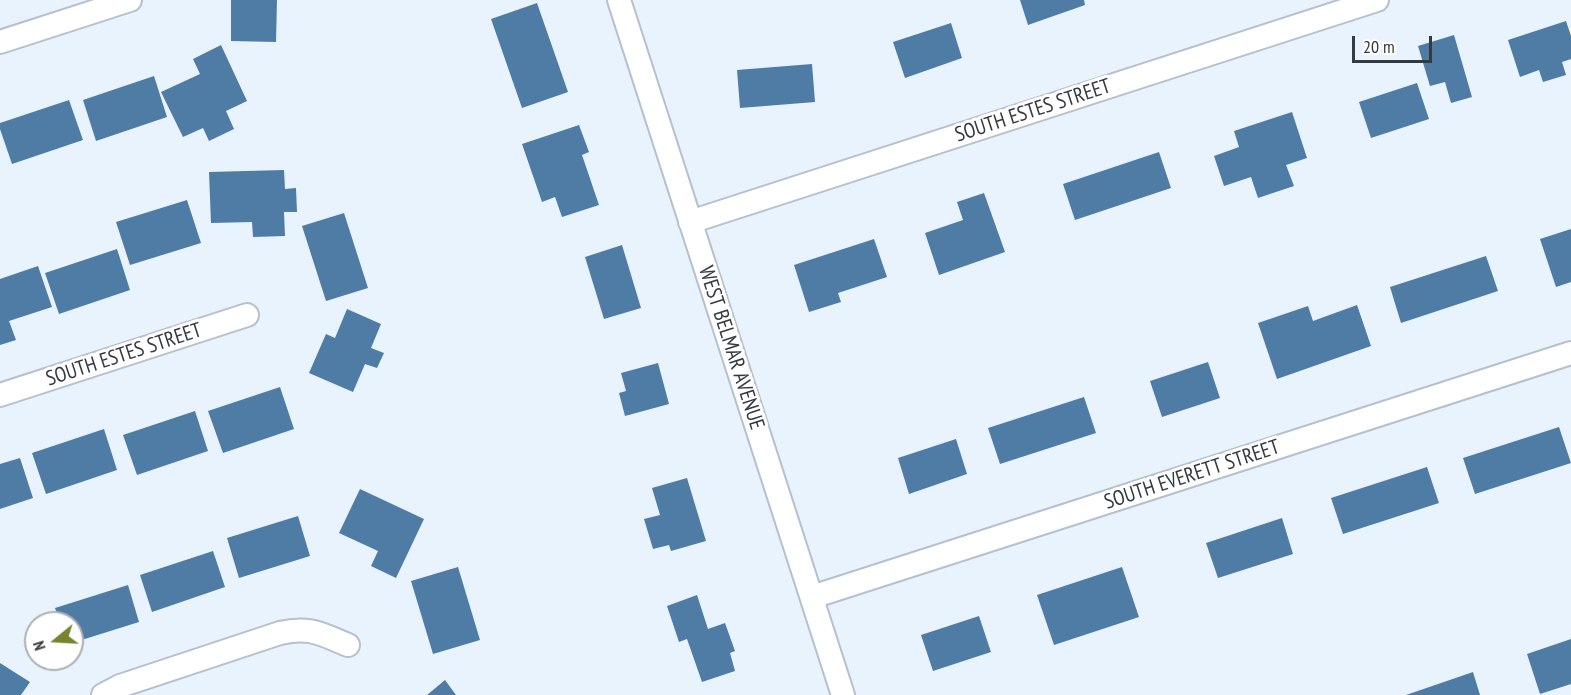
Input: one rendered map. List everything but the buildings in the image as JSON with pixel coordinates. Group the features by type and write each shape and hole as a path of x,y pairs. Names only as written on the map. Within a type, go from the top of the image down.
{"street":[{"path":"0,42 130,0"},
{"name":"WEST BELMAR AVENUE","path":"619,0 843,695"},
{"name":"SOUTH ESTES STREET","path":"690,222 1377,0"},
{"name":"SOUTH ESTES STREET","path":"0,395 247,315"},
{"name":"SOUTH EVERETT STREET","path":"812,597 1571,353"},
{"path":"103,695 120,686 298,629 314,631 348,645"}]}
